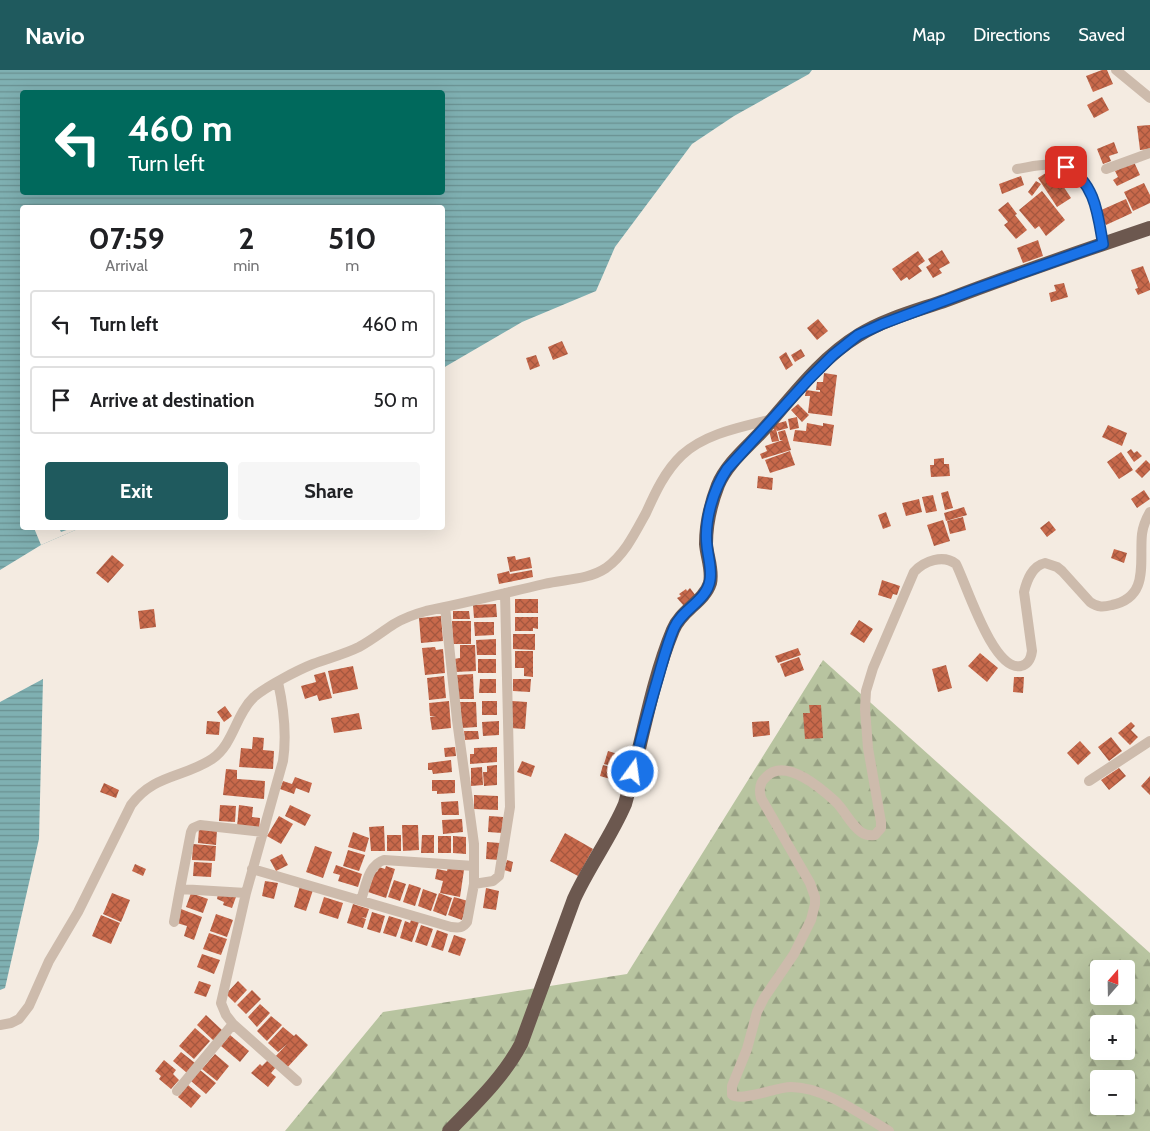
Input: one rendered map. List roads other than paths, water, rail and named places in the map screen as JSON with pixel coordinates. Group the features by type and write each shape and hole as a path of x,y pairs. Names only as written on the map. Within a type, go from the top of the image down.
{"highway":[{"path":"449,1131 486,1093 509,1065 521,1044 583,878 614,828 625,804 649,709 673,630 682,615 704,594 710,580 707,536 709,516 718,485 727,469 833,355 868,330 992,283 1150,228"}],"street":[{"path":"1116,70 1150,98"},
{"path":"1106,169 1150,153"},
{"path":"1018,169 1050,164 1066,167 1076,174 1086,185 1094,200 1103,244"},
{"path":"0,1025 11,1023 18,1019 29,1006 49,961 78,912 131,805 138,796 156,782 212,759 230,739 241,713 255,696 312,664 336,657 360,646 409,616 426,610 596,574 606,568 625,549 635,534 657,489 671,468 682,456 706,440 773,418"},
{"path":"889,1131 828,1096 809,1089 780,1088 740,1098 732,1095 732,1086 747,1050 757,1012 797,949 815,904 815,897 810,883 762,798 760,792 762,780 772,772 780,770 798,774 836,802 859,831 865,835 875,835 881,828 881,822 868,748 865,709 866,691 873,668 914,572 923,564 934,560 946,560 956,564 976,615 989,638 1009,663 1023,666 1030,661 1032,651 1024,592 1026,583 1036,567 1045,563 1057,567 1090,602 1097,606 1122,602 1131,597 1138,587 1142,532 1150,512"},
{"path":"474,884 493,881 499,876 509,818 505,593"},
{"path":"252,869 459,928 467,922 474,884 472,830 456,720 445,607"},
{"path":"278,682 284,708 285,744 246,893 222,996 222,1008 233,1024 297,1081"},
{"path":"1089,781 1150,741"},
{"path":"174,922 191,832 197,826 263,832"},
{"path":"362,900 369,874 378,862 384,860 474,866"},
{"path":"180,889 246,893"},
{"path":"177,1090 233,1024"}],"water":[{"path":"0,70 812,70 809,74 734,116 692,144 615,247 596,291 522,322 445,367 445,205 20,205 20,530 75,530 41,545 0,570"},
{"path":"43,679 39,839 5,988 0,990 0,702"}]}
